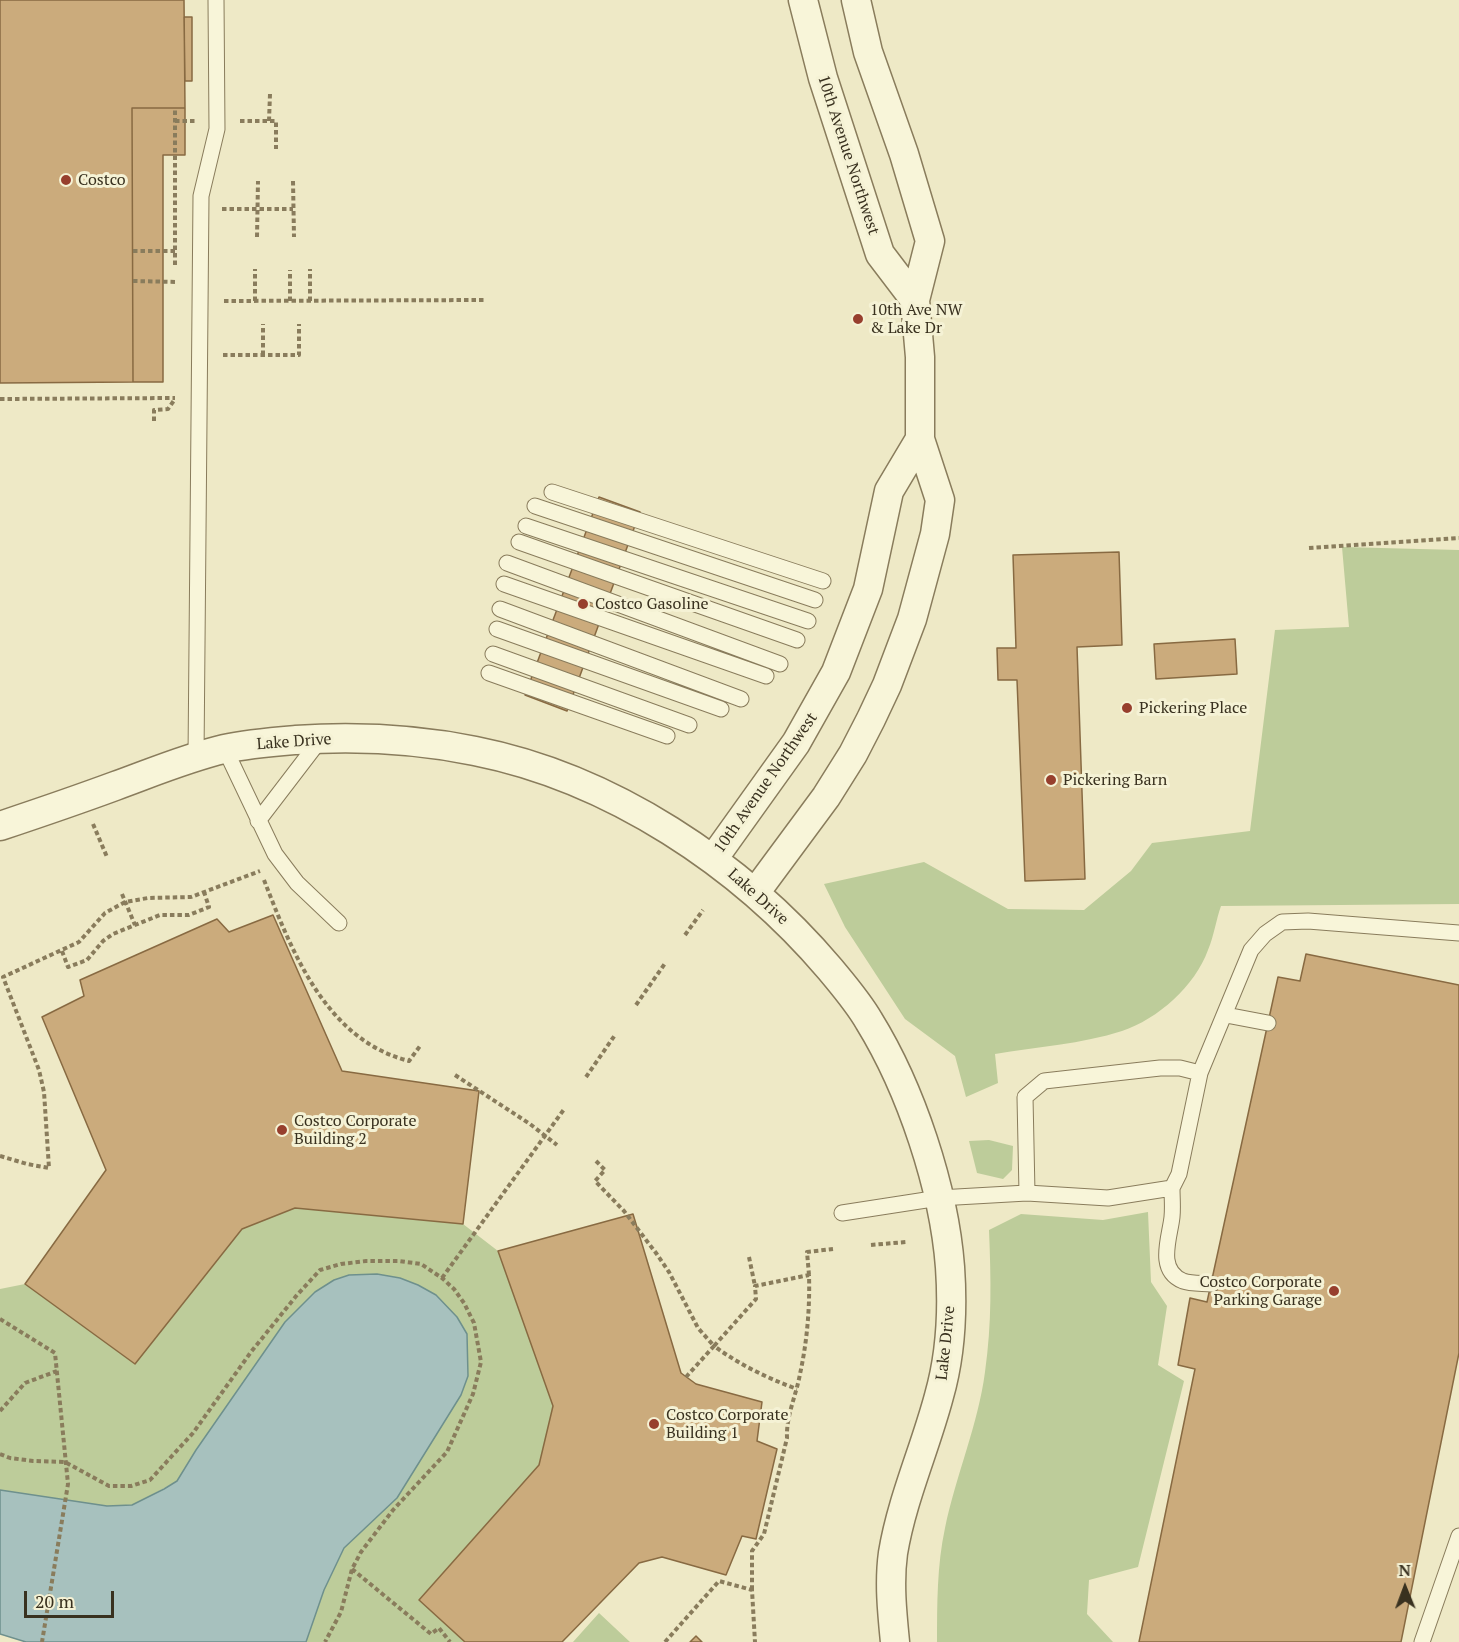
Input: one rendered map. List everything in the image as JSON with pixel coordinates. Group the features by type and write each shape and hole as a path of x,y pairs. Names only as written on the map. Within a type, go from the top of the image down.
{"street":[{"name":"10th Avenue Northwest","path":"803,0 823,78 880,254 915,300"},
{"path":"754,893 826,797 853,754 883,694 903,646 923,585 940,500 920,440 920,357 915,300 930,241 907,165 868,52 856,0"},
{"name":"10th Avenue Northwest","path":"713,859 796,743 832,680 868,589 889,491 920,440"},
{"name":"Lake Drive","path":"0,826 196,757 225,749 320,740 381,740 429,744 477,751 521,763 573,782 630,808 713,859 782,918 851,994 869,1021 896,1071 927,1154 946,1236 950,1267 951,1312 948,1355 940,1395 898,1527 891,1582 895,1642"}],"lane":[{"path":"196,757 201,196 217,129 216,0"},
{"path":"552,492 823,581"},
{"path":"534,506 814,600"},
{"path":"526,526 808,621"},
{"path":"519,542 797,640"},
{"path":"507,563 780,664"},
{"path":"504,584 766,676"},
{"path":"500,609 741,699"},
{"path":"497,629 721,709"},
{"path":"493,654 689,725"},
{"path":"489,673 668,736"},
{"path":"258,821 320,740"},
{"path":"225,749 275,854 297,883 339,923"},
{"path":"1212,1284 1183,1281 1173,1273 1167,1262 1166,1249 1172,1216 1172,1188 1179,1174 1200,1073 1226,1015 1251,950 1265,934 1282,922 1308,921 1459,933"},
{"path":"1226,1015 1268,1023"},
{"path":"1027,1193 1025,1097 1044,1081 1160,1068 1180,1068 1200,1073"},
{"path":"842,1214 939,1198 1027,1193 1108,1198 1172,1188"},
{"path":"1422,1642 1459,1536"}],"path":[{"path":"269,121 270,94"},
{"path":"175,108 175,292"},
{"path":"175,121 200,121"},
{"path":"239,121 276,121 276,149"},
{"path":"257,237 258,181"},
{"path":"293,181 294,237"},
{"path":"221,209 293,209"},
{"path":"133,251 175,251"},
{"path":"255,269 255,301"},
{"path":"310,269 310,301"},
{"path":"290,270 290,301"},
{"path":"133,281 175,281"},
{"path":"224,301 486,300"},
{"path":"263,324 263,355"},
{"path":"223,355 299,355 299,324"},
{"path":"154,422 153,410 168,409 174,403 175,388"},
{"path":"0,399 175,398"},
{"path":"1309,548 1459,538"},
{"path":"93,823 107,857"},
{"path":"0,1156 49,1168 44,1092 39,1070 3,977 79,942 105,913 125,902 147,898 191,897 261,871 302,969 346,1027 380,1051 409,1060 420,1046"},
{"path":"62,951 68,967 87,960 103,941 113,934 160,915 189,915 209,907 204,892"},
{"path":"122,894 135,925"},
{"path":"685,934 703,910"},
{"path":"636,1005 666,962"},
{"path":"586,1077 615,1035"},
{"path":"455,1075 557,1145"},
{"path":"442,1278 565,1108"},
{"path":"596,1161 605,1170 595,1181 624,1211 656,1253 669,1272 698,1328 714,1346 746,1367 769,1379 797,1389"},
{"path":"871,1245 906,1242"},
{"path":"755,1642 752,1551 764,1534 787,1438 786,1423 797,1389 805,1352 810,1275 807,1252 833,1249"},
{"path":"686,1377 756,1299 749,1257"},
{"path":"0,1454 10,1458 33,1461 65,1462 109,1486 131,1486 150,1480 193,1433 251,1352 320,1270 341,1264 399,1261 420,1264 454,1288 474,1323 481,1362 473,1394 447,1452 393,1510 361,1552 352,1569 340,1612 325,1642"},
{"path":"755,1286 810,1275"},
{"path":"0,1319 55,1353 68,1484 42,1642"},
{"path":"0,1411 25,1383 57,1371"},
{"path":"352,1569 431,1634 439,1628 450,1642"},
{"path":"665,1642 719,1581 752,1590"}],"green space":[{"path":"1342,547 1459,550 1459,904 1221,906 1210,945 1202,963 1185,988 1162,1010 1135,1026 1107,1035 995,1054 998,1083 966,1097 955,1056 905,1019 845,927 824,884 924,862 1008,909 1084,910 1131,871 1152,843 1250,831 1275,630 1349,627"},
{"path":"989,1140 1013,1146 1012,1170 1003,1179 977,1173 969,1141"},
{"path":"295,1208 463,1224 498,1251 553,1406 539,1465 419,1600 465,1642 306,1642 324,1590 344,1548 397,1498 461,1395 468,1376 467,1334 417,1285 400,1278 377,1274 285,1322 177,1481 132,1506 106,1506 0,1490 0,1289 25,1284 135,1364 242,1229"},
{"path":"1148,1212 1151,1282 1167,1306 1158,1365 1184,1381 1138,1567 1089,1580 1087,1614 1113,1642 937,1642 938,1585 942,1542 982,1392 985,1372 990,1301 989,1230 1021,1214 1103,1220"},
{"path":"599,1613 630,1642 573,1642"}],"water":[{"path":"377,1274 400,1278 418,1285 436,1295 457,1317 467,1334 468,1376 461,1395 397,1498 344,1548 324,1590 306,1642 26,1642 0,1634 0,1490 107,1506 132,1505 164,1489 177,1481 285,1322 315,1292 334,1280 349,1275"}],"building":[{"name":"Costco","path":"0,0 184,0 185,108 132,108 133,382 0,383"},
{"path":"184,17 192,17 192,81 185,81"},
{"path":"132,108 185,108 185,155 163,155 163,382 133,382"},
{"name":"Costco Gasoline","path":"599,497 640,512 567,711 525,695"},
{"name":"Pickering Barn","path":"1119,552 1122,645 1077,647 1085,879 1025,881 1017,680 998,680 997,648 1016,648 1013,555"},
{"path":"1235,639 1237,674 1156,679 1154,644"},
{"name":"Costco Corporate Building 2","path":"273,915 342,1071 479,1091 463,1224 295,1208 242,1229 135,1364 25,1284 106,1170 42,1017 84,996 80,980 217,919 229,932"},
{"name":"Costco Corporate Parking Garage","path":"1306,954 1459,985 1459,1353 1401,1642 1139,1642 1195,1369 1178,1365 1190,1298 1207,1302 1278,977 1300,981"},
{"name":"Costco Corporate Building 1","path":"633,1214 681,1373 696,1384 762,1402 757,1441 777,1449 756,1539 742,1536 726,1575 662,1557 639,1563 562,1642 465,1642 419,1600 539,1465 553,1406 498,1251"},
{"path":"696,1636 702,1642 690,1642"}],"place":[{"name":"Costco","path":"66,180"},
{"name":"10th Ave NW & Lake Dr","path":"858,319"},
{"name":"Costco Gasoline","path":"583,604"},
{"name":"Pickering Place","path":"1127,708"},
{"name":"Pickering Barn","path":"1051,780"},
{"name":"Costco Corporate Building 2","path":"282,1130"},
{"name":"Costco Corporate Parking Garage","path":"1334,1291"},
{"name":"Costco Corporate Building 1","path":"654,1424"}]}
